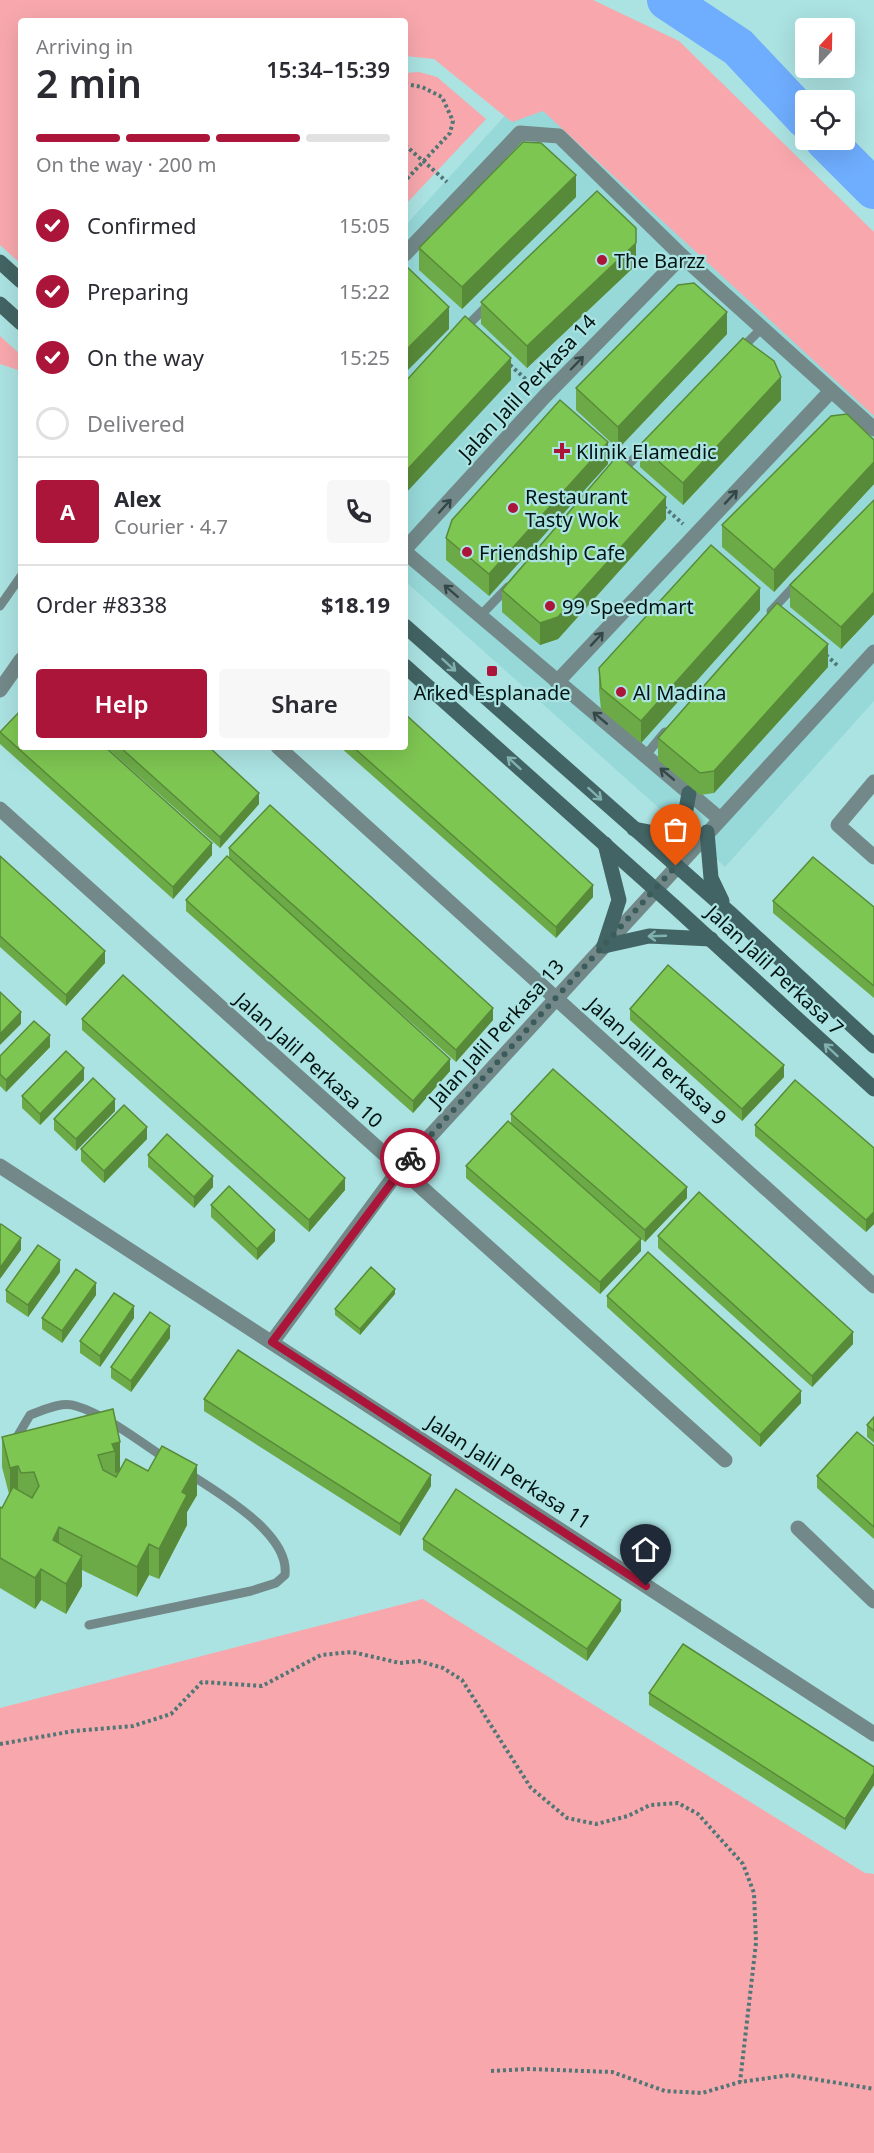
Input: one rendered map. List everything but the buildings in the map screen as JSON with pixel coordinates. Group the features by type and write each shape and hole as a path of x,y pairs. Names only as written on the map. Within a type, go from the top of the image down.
{"street":[{"path":"408,251 520,133 559,136 606,190 874,429"},
{"name":"Jalan Jalil Perkasa 14","path":"408,547 545,396 682,256"},
{"path":"0,262 18,278"},
{"path":"0,304 18,320"},
{"path":"557,682 831,391"},
{"path":"408,553 720,819"},
{"name":"Jalan Jalil Perkasa 7","path":"408,629 729,912 874,1046"},
{"name":"Jalan Jalil Perkasa 13","path":"272,1342 399,1170 874,652"},
{"path":"0,690 18,664"},
{"name":"Jalan Jalil Perkasa 7","path":"408,669 656,889 874,1089"},
{"name":"Jalan Jalil Perkasa 9","path":"281,750 874,1286"},
{"path":"874,782 838,825 874,857"},
{"path":"634,829 660,834 677,828 685,816 689,793"},
{"name":"Jalan Jalil Perkasa 10","path":"0,809 399,1170 726,1460"},
{"path":"707,832 711,878 729,912"},
{"path":"604,946 619,900 605,844"},
{"path":"604,946 649,936 711,939"},
{"name":"Jalan Jalil Perkasa 11","path":"0,1166 874,1734"},
{"path":"798,1528 874,1601"}],"lane":[{"path":"459,334 492,302"},
{"path":"729,361 762,328"},
{"path":"615,478 656,436"},
{"path":"766,616 805,575"},
{"path":"0,606 18,580"},
{"path":"480,616 512,584"},
{"path":"645,756 675,721"},
{"path":"6,1456 30,1415 55,1406 75,1405 122,1430 237,1506 272,1537 286,1564 285,1575 276,1583 251,1591 88,1625"}],"path":[{"path":"408,85 422,87 442,97 453,121 450,134 408,178"},
{"path":"408,148 462,195"},
{"path":"0,1744 74,1731 132,1726 171,1714 202,1682 262,1686 321,1655 352,1652 400,1664 419,1662 435,1666 462,1680 531,1788 567,1818 596,1824 628,1816 650,1805 678,1803 698,1814 743,1864 754,1893 756,1943 740,2082"},
{"path":"491,2071 612,2072 664,2091 702,2093 740,2082 790,2074 874,2089"}],"shaded area":[{"path":"0,0 593,0 679,41 874,232 874,416 543,111 512,122 434,59 408,56 408,18 18,18 18,261 0,245"},
{"path":"419,72 437,77 486,119 408,202 408,73"},
{"path":"530,88 874,394 874,701 725,867 408,584 408,223"},
{"path":"0,336 18,352 18,370 0,364"},
{"path":"423,1599 865,1873 874,1874 874,2153 0,2153 0,1708"}],"waterway":[{"path":"667,0 738,47 795,107"},
{"path":"835,150 874,189"}],"way so far":[{"path":"410,1158 676,866"}],"place":[{"name":"The Barzz","path":"602,260"},
{"name":"Klinik Elamedic","path":"562,451"},
{"name":"Restaurant Tasty Wok","path":"513,508"},
{"name":"Friendship Cafe","path":"467,552"},
{"name":"99 Speedmart","path":"550,606"},
{"name":"Arked Esplanade","path":"492,671"},
{"name":"Al Madina","path":"621,692"}],"route":[{"path":"410,1158 272,1342 646,1586"}]}
